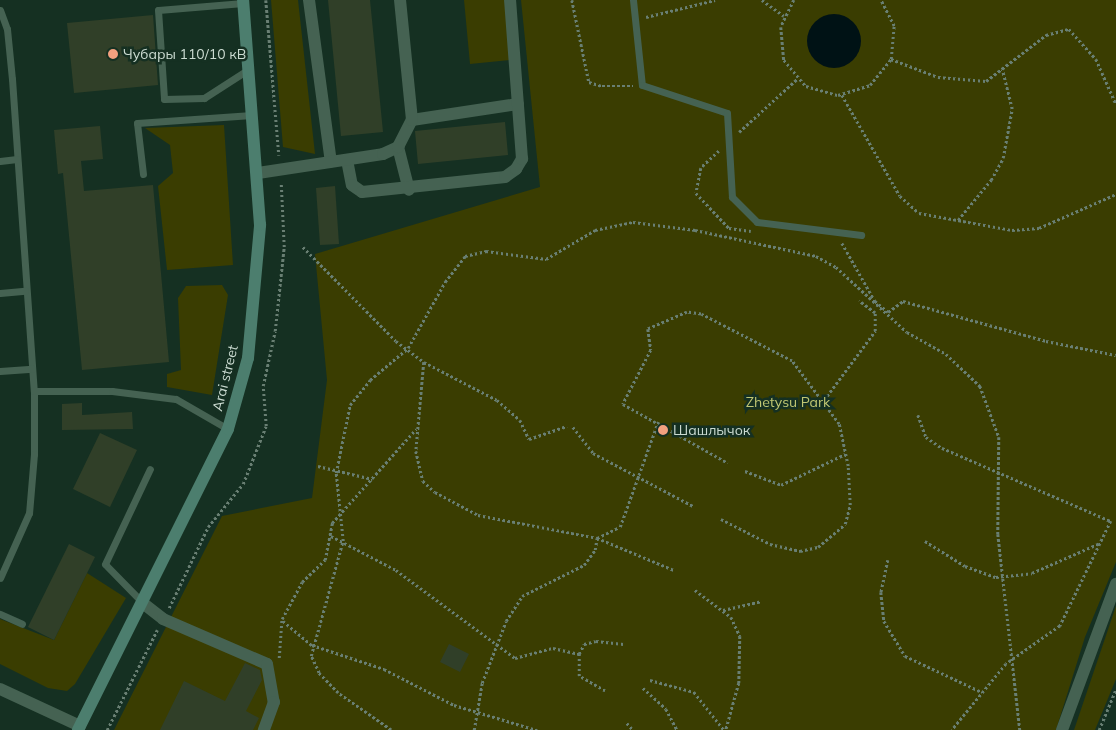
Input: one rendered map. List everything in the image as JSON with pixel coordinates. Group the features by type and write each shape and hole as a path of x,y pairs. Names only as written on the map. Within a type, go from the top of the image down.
{"street":[{"path":"309,0 331,162"},
{"path":"400,0 412,120 398,147 409,190"},
{"path":"347,160 352,185 362,192 409,190 505,176 516,169 522,158 510,0"},
{"name":"Arai street","path":"79,728 144,604 228,429 248,358 258,276 258,174 243,2"},
{"path":"412,120 518,104"},
{"path":"258,174 347,160 398,147"},
{"path":"1062,730 1116,584"},
{"path":"144,604 163,619 267,664 274,702 264,730"},
{"path":"0,689 79,728"}],"lane":[{"path":"633,0 642,85 727,113 732,197 757,222 861,235"},
{"path":"243,2 158,10 164,99 204,98 248,69"},
{"path":"0,10 7,29 25,292 34,391 29,513 0,578"},
{"path":"143,174 137,124 252,115"},
{"path":"0,161 17,159"},
{"path":"0,292 25,292"},
{"path":"0,371 32,369"},
{"path":"34,391 112,391 176,399 228,429"},
{"path":"144,604 105,564 150,469"},
{"path":"0,614 22,624"}],"path":[{"path":"572,0 589,82 602,86 642,85"},
{"path":"635,20 715,0"},
{"path":"762,0 784,16"},
{"path":"794,0 784,16 781,49 797,79 816,91 842,95 870,85 891,59 894,26 881,0"},
{"path":"891,59 948,78 986,81 1046,35 1069,28 1096,59 1116,104"},
{"path":"958,220 992,180 1003,158 1012,109 1002,69"},
{"path":"757,232 729,228 696,193 701,168 797,79"},
{"path":"842,95 900,196 919,213 1012,230 1039,228 1116,194"},
{"path":"391,730 338,693 319,673 311,656 312,645 343,542 336,474 350,405 370,380 408,348 445,282 465,256 486,251 546,259 596,230 633,222 740,239 816,256 836,267 907,332 966,370 980,386 996,422 1001,474 998,534 1020,730"},
{"path":"833,241 842,242 875,301 888,312 903,300 1046,341 1116,355"},
{"path":"303,246 424,362 497,400 520,420 529,438 567,426"},
{"path":"824,400 875,331 875,313 859,300"},
{"path":"721,519 770,544 800,552 818,547 844,524 849,511 845,454 839,424 824,400 792,361 701,314 687,312 648,330 650,350 623,404 728,463"},
{"path":"424,362 416,451 423,481 460,508 499,521 596,538 674,570"},
{"path":"107,730 208,527 243,484 266,426 263,386 268,363"},
{"path":"918,415 926,437 942,448 1111,521 1060,626 1012,660 982,692 952,730"},
{"path":"596,538 620,527 640,480 658,422"},
{"path":"573,427 593,453 640,480 693,506"},
{"path":"267,664 279,658 282,620 302,582 326,560 332,523 417,428"},
{"path":"745,471 781,486 845,454"},
{"path":"318,466 336,474 372,479"},
{"path":"331,536 396,570 495,641 515,658 553,648 579,654"},
{"path":"474,730 482,683 495,641 522,596 584,566 595,550 596,538"},
{"path":"925,541 965,566 1003,576 1032,573 1100,543"},
{"path":"888,560 882,608 891,636 905,656 982,692"},
{"path":"695,590 723,610 740,636 742,657 725,730"},
{"path":"723,610 761,601"},
{"path":"282,620 312,645 384,669 478,714 536,730"},
{"path":"605,691 578,676 579,654 584,644 596,641 626,644"},
{"path":"650,680 694,692 725,730"},
{"path":"643,688 666,709 677,730"},
{"path":"1099,730 1116,689"},
{"path":"627,723 633,730"}],"green space":[{"path":"271,0 298,0 315,154 283,147"},
{"path":"464,0 505,0 511,60 470,64"},
{"name":"Zhetysu Park","path":"521,0 1116,0 1116,562 1085,637 1056,730 114,730 222,516 312,498 327,380 315,254 540,187"},
{"path":"224,125 233,265 167,270 158,186 173,173 170,145 145,128"},
{"path":"222,285 228,295 212,395 167,387 167,374 181,370 178,298 186,286"},
{"path":"87,573 126,598 75,684 67,691 48,688 0,664 0,619 54,640"},
{"path":"1116,606 1116,679 1095,730 1074,730"}],"shaded area":[{"path":"834,14 844,16 853,22 859,31 861,41 859,51 853,60 844,66 834,68 824,66 815,60 809,51 807,41 809,31 815,22 824,16"}],"building":[{"path":"328,0 370,0 383,132 341,136"},
{"name":"Чубары 110/10 кВ","path":"153,15 158,85 74,93 67,23"},
{"path":"505,122 508,155 418,164 415,131"},
{"path":"100,126 103,159 81,161 84,191 153,185 169,362 82,370 63,173 58,174 54,130"},
{"path":"335,186 339,244 320,245 316,188"},
{"path":"82,403 82,415 132,412 133,429 62,430 62,404"},
{"path":"100,433 137,450 110,507 73,489"},
{"path":"69,544 95,557 54,640 28,627"},
{"path":"449,644 469,654 460,672 440,662"},
{"path":"245,663 260,670 262,680 246,711 259,718 253,730 160,730 184,681 225,701"}],"place":[{"name":"Чубары 110/10 кВ","path":"113,54"},
{"name":"Шашлычок","path":"663,430"}]}
